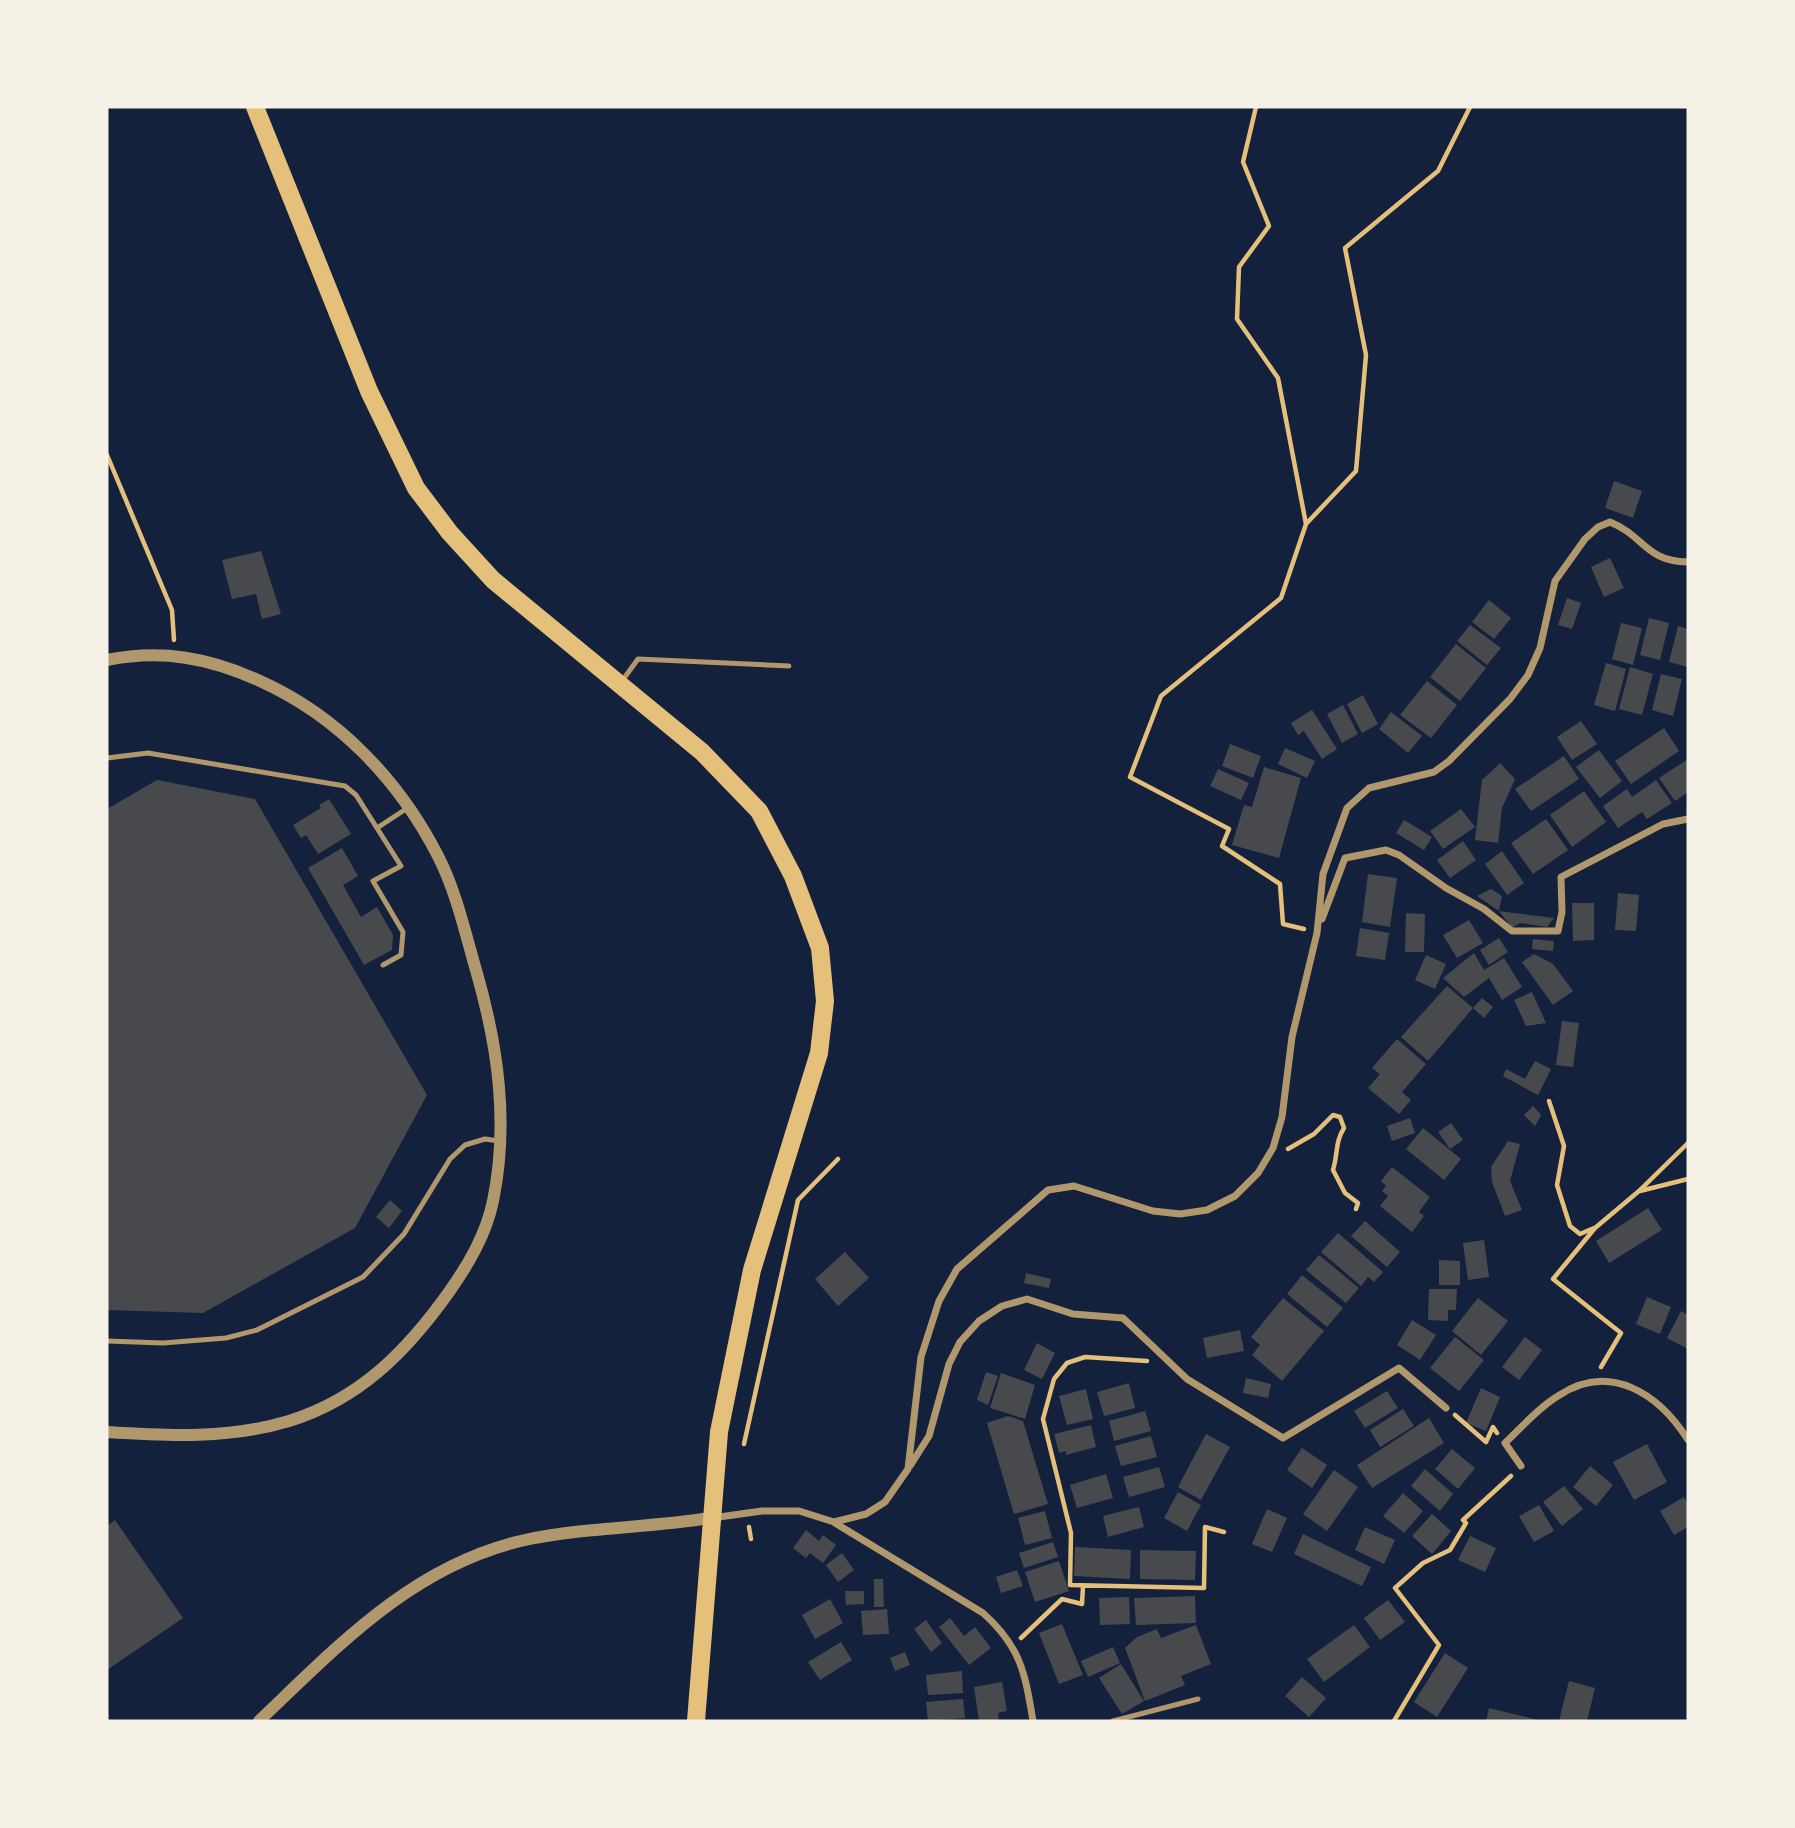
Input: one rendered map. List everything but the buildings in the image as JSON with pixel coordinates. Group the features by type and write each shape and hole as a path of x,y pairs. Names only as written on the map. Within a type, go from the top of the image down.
{"main road":[{"path":"255,107 369,391 416,488 450,533 493,580 702,752 760,811 793,876 820,948 825,1001 819,1053 744,1305 719,1432 710,1518 696,1721"}],"street":[{"path":"1317,933 1323,874 1347,808 1369,788 1434,772 1450,761 1510,699 1528,675 1540,648 1555,581 1585,539 1598,527 1610,522 1626,528 1650,553 1669,562 1688,562"},
{"path":"107,660 175,654 226,666 285,692 337,727 376,766 409,807 439,857 461,915 481,987 501,1088 501,1142 492,1204 471,1260 410,1345 365,1383 315,1411 252,1430 194,1436 107,1432"},
{"path":"908,1469 921,1357 946,1284 957,1269 1037,1197 1060,1186 1074,1186 1153,1211 1180,1214 1207,1210 1235,1196 1258,1173 1273,1148 1282,1117 1292,1037 1317,933 1338,870 1345,858 1386,850 1484,909 1512,930 1558,931 1562,912 1560,877 1663,824 1688,819"},
{"path":"834,1522 866,1514 886,1502 929,1436 948,1364 960,1342 979,1321 1002,1306 1027,1299 1073,1314 1123,1318 1170,1363 1212,1397 1283,1438 1399,1368 1446,1408"},
{"path":"1521,1466 1505,1443 1558,1396 1594,1380 1631,1385 1649,1396 1672,1417 1688,1440"},
{"path":"259,1721 369,1618 399,1595 444,1569 498,1548 544,1536 762,1511 799,1511 834,1522 983,1613 1014,1647 1024,1671 1033,1721"}],"lane":[{"path":"619,684 638,659 789,666"},
{"path":"107,758 148,753 335,782 356,795 401,866 373,881 403,932 401,955 383,965"},
{"path":"377,828 409,807"},
{"path":"107,1341 163,1343 226,1338 257,1330 351,1283 384,1258 404,1234 450,1158 465,1145 485,1139 501,1142"},
{"path":"1113,1721 1198,1699"}],"path":[{"path":"1256,107 1243,162 1269,226 1239,267 1237,319 1278,379 1306,524"},
{"path":"1317,933 1283,924 1280,884 1222,846 1230,829 1130,777 1161,696 1281,598 1306,524 1356,471 1366,355 1345,247 1438,171 1470,107"},
{"path":"107,455 172,610 175,654"},
{"path":"1549,1101 1564,1146 1557,1185 1570,1226 1580,1234 1595,1228"},
{"path":"1291,1149 1314,1134 1333,1115 1340,1117 1344,1128 1336,1141 1338,1156 1333,1170 1345,1193 1358,1203 1356,1209"},
{"path":"1594,1380 1621,1332 1553,1279 1595,1228 1639,1191 1688,1143"},
{"path":"744,1444 799,1200 838,1160"},
{"path":"1639,1191 1688,1179"},
{"path":"1170,1363 1085,1357 1067,1363 1054,1379 1043,1419 1071,1533 1070,1585 1204,1588 1205,1527 1224,1532"},
{"path":"1446,1408 1486,1442 1493,1427 1505,1443"},
{"path":"1394,1721 1439,1645 1395,1588 1423,1563 1450,1550 1466,1523 1463,1520 1521,1466"},
{"path":"1014,1647 1025,1632 1062,1598 1082,1604 1083,1586"}]}
